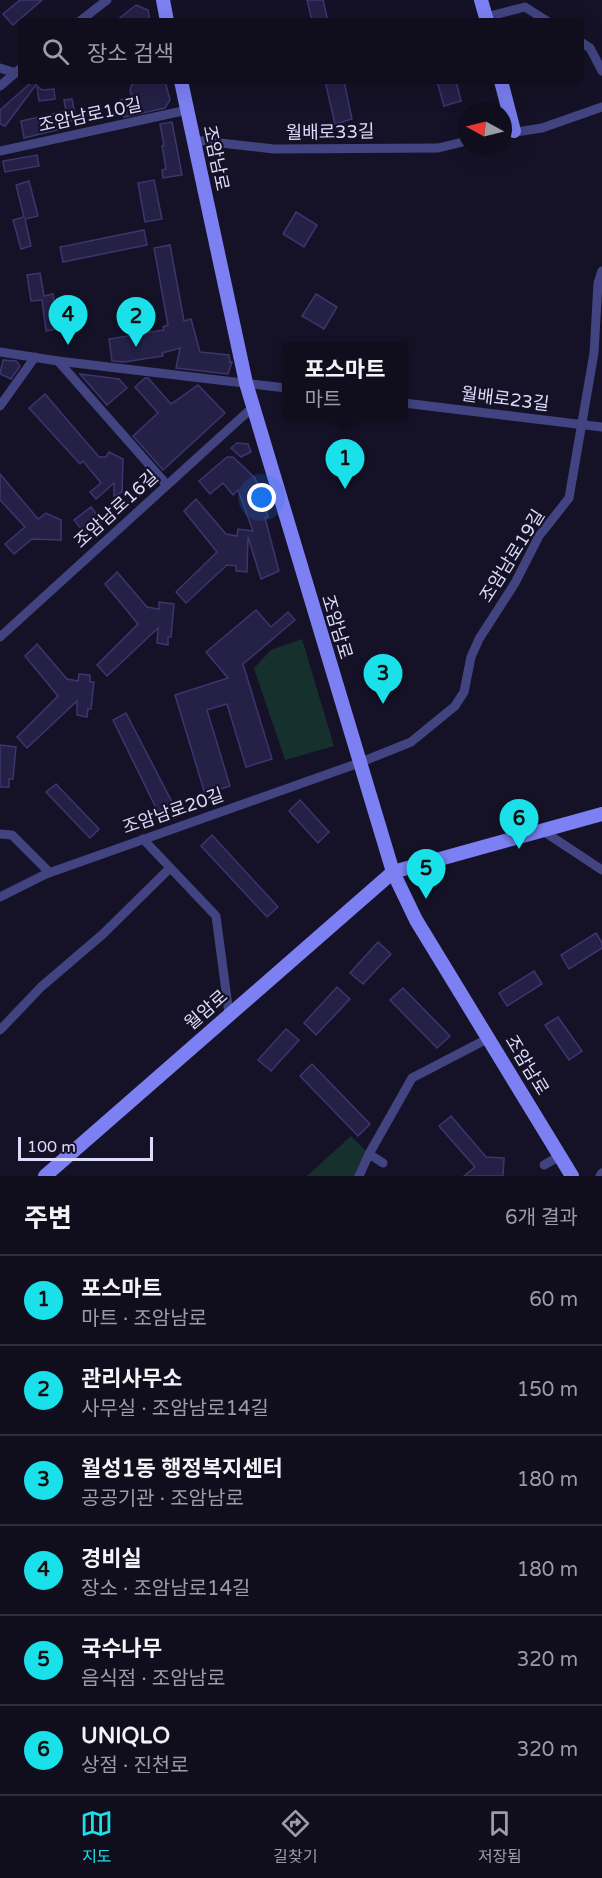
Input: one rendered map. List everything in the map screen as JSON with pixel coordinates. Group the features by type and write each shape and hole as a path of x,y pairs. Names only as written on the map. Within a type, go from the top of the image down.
{"main road":[{"path":"163,0 166,18"},
{"path":"481,0 486,18"},
{"name":"조암남로","path":"182,84 246,383 393,872 416,920 572,1176"},
{"path":"501,84 504,102"},
{"path":"393,872 602,814"},
{"name":"월암로","path":"45,1176 393,872"}],"street":[{"path":"84,18 107,0"},
{"path":"489,18 525,7 542,18"},
{"path":"584,44 590,48 602,71"},
{"path":"0,68 18,70"},
{"path":"0,86 18,70"},
{"path":"512,132 542,128 602,107"},
{"name":"조암남로10길","path":"0,151 187,110"},
{"name":"월배로33길","path":"194,140 273,149 438,148 458,143"},
{"name":"조암남로19길","path":"359,763 411,742 455,706 464,692 471,657 479,639 515,584 539,536 569,498 594,353 598,284 602,272"},
{"path":"0,352 282,388"},
{"path":"0,406 35,357"},
{"path":"58,361 167,485"},
{"name":"월배로23길","path":"408,403 602,427"},
{"name":"조암남로16길","path":"0,637 253,407"},
{"name":"조암남로20길","path":"0,897 49,872 359,763"},
{"path":"543,831 602,870"},
{"path":"0,834 12,835 49,872"},
{"path":"143,839 216,916 229,1014"},
{"path":"0,1030 41,987 103,934 170,868"},
{"path":"359,1176 412,1078 489,1038"},
{"path":"369,1154 383,1163"},
{"path":"544,1165 560,1156"}],"green space":[{"path":"302,639 334,746 285,760 254,668 271,650"},
{"path":"351,1136 369,1154 359,1176 307,1176"}],"building":[{"path":"20,0 42,0 21,18 18,18 13,25 3,14"},
{"path":"307,0 323,0 327,18 311,18"},
{"path":"136,5 148,10 149,18 120,18"},
{"path":"30,84 37,84 5,126 0,124 0,110"},
{"path":"132,84 166,84 170,100 165,108 124,117 120,100 132,98 130,90"},
{"path":"326,84 345,84 352,119 335,124"},
{"path":"438,84 457,84 461,101 444,106"},
{"path":"37,86 42,90 54,89 55,99 39,101"},
{"path":"72,99 76,120 64,122 65,128 24,138 21,121 66,111 64,100"},
{"path":"172,122 182,175 163,178 162,170 166,169 160,124"},
{"path":"37,155 39,166 5,172 3,161"},
{"path":"154,180 162,219 145,222 138,183"},
{"path":"29,181 38,216 25,219 31,246 21,249 13,220 24,217 16,185"},
{"path":"296,212 317,225 304,247 283,234"},
{"path":"144,230 147,245 63,262 60,247"},
{"path":"170,245 184,321 191,319 200,352 229,355 230,362 232,362 228,374 176,368 180,348 162,353 163,356 124,362 112,361 109,339 164,330 163,327 168,325 154,248"},
{"path":"40,273 44,296 53,294 58,329 46,331 42,300 31,301 27,275"},
{"path":"316,294 337,307 324,329 302,316"},
{"path":"3,360 16,361 20,366 11,379 0,374"},
{"path":"80,374 119,379 127,388 107,405"},
{"path":"148,378 171,404 198,385 225,413 163,470 133,436 158,413 135,387"},
{"path":"45,394 99,457 106,457 109,452 123,459 122,492 114,496 114,483 96,499 90,492 101,483 83,461 80,464 29,408"},
{"path":"237,443 248,444 251,452 241,457 231,448"},
{"path":"227,457 233,457 255,478 268,517 265,518 279,571 261,579 248,537 247,572 236,571 236,566 227,565 186,603 176,592 217,552 184,511 196,499 226,534 237,536 238,529 253,531 238,490 233,495 223,483 210,494 199,481"},
{"path":"0,474 38,519 46,513 61,520 61,540 32,539 14,554 5,544 25,527 0,500"},
{"path":"91,507 102,521 85,534 74,520"},
{"path":"117,572 147,607 159,609 159,602 174,604 171,637 168,637 168,645 157,643 158,628 107,676 97,665 138,624 105,584"},
{"path":"256,610 271,627 288,612 295,620 243,664 272,759 246,767 227,704 207,710 230,786 205,794 175,695 228,678 206,652"},
{"path":"37,644 67,679 78,681 79,674 90,675 90,682 94,682 91,709 88,709 87,717 77,715 77,701 27,748 17,737 58,696 25,656"},
{"path":"126,713 173,804 158,812 113,720"},
{"path":"0,745 16,747 13,779 9,779 9,787 0,787"},
{"path":"56,784 99,829 90,838 46,792"},
{"path":"300,800 329,832 318,843 289,811"},
{"path":"212,835 278,907 267,917 201,846"},
{"path":"596,933 602,943 602,948 569,969 561,955"},
{"path":"378,942 391,954 363,984 350,973"},
{"path":"534,971 542,984 507,1006 499,993"},
{"path":"337,987 350,999 316,1035 304,1023"},
{"path":"403,988 450,1036 437,1048 390,1000"},
{"path":"558,1017 582,1051 569,1060 545,1025"},
{"path":"286,1029 299,1040 271,1071 258,1060"},
{"path":"312,1064 370,1124 358,1136 300,1076"},
{"path":"451,1116 486,1157 504,1158 503,1176 464,1176 475,1167 439,1126"}],"place":[{"name":"경비실","path":"68,345"},
{"name":"관리사무소","path":"136,347"},
{"name":"포스마트","path":"345,489"},
{"name":"월성1동 행정복지센터","path":"383,704"},
{"name":"UNIQLO","path":"519,849"},
{"name":"국수나무","path":"426,899"}]}
